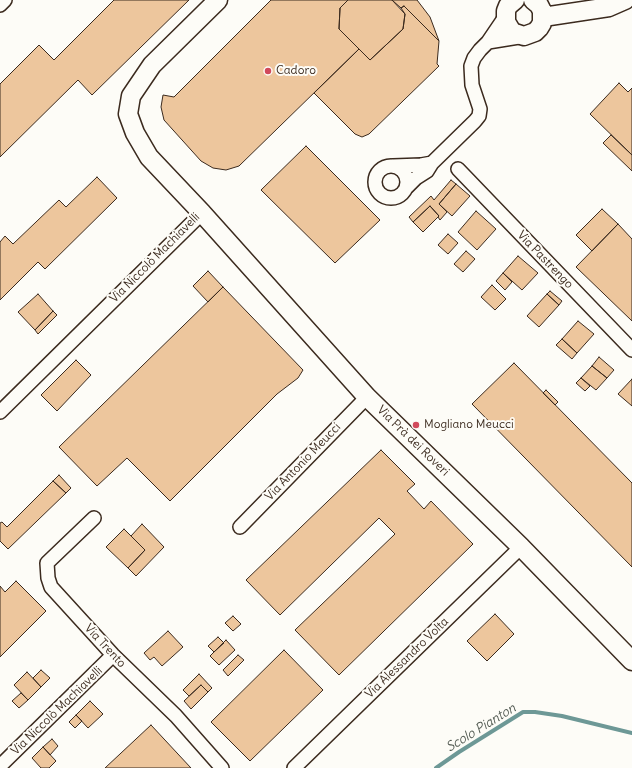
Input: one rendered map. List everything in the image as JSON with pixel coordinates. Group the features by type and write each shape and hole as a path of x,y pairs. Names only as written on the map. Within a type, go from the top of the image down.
{"main road":[{"name":"Via Niccolò Machiavelli","path":"202,213 149,157 135,133 128,114 131,96 152,65 218,0"},
{"path":"511,5 508,27 512,32 526,35 535,32 539,28 543,17 539,5 533,0"},
{"path":"543,17 609,8 625,0"},
{"name":"Via Prà dei Roveri","path":"202,213 367,396 521,547 632,661"}],"street":[{"path":"0,5 5,0"},
{"path":"432,163 393,166 382,169 378,173 375,183 379,193 393,199 402,194 416,178 427,170 432,163 475,122 479,116 480,109 472,84 471,66 474,58 488,42 511,5"},
{"path":"488,42 526,35"},
{"path":"393,166 403,171 406,176 406,188"},
{"name":"Via Pastrengo","path":"458,169 632,350"},
{"name":"Via Niccolò Machiavelli","path":"0,412 202,213"},
{"name":"Via Antonio Meucci","path":"240,527 367,396"},
{"name":"Via Trento","path":"94,518 47,563 48,578 51,587 113,655 176,716 222,768"},
{"name":"Via Alessandro Volta","path":"294,768 521,547"},
{"name":"Via Niccolò Machiavelli","path":"0,766 113,655"}],"building":[{"path":"114,0 189,0 92,95 78,80 0,157 0,84 39,45 54,60"},
{"name":"Cadoro","path":"271,0 348,0 340,8 339,29 359,49 239,166 226,170 213,168 201,161 164,120 161,107 163,95 174,97"},
{"path":"348,0 392,0 405,14 403,29 370,60 339,29 340,8"},
{"path":"392,0 417,0 430,17 439,41 404,6 401,8"},
{"path":"404,6 439,41 437,64 439,66 369,134 362,137 355,134 314,93 359,49 370,60 403,29 405,14 401,8"},
{"path":"619,83 628,92 632,88 632,155 590,114"},
{"path":"611,135 632,155 632,171 603,143"},
{"path":"306,146 380,220 335,263 261,190"},
{"path":"97,177 117,198 45,269 38,262 0,300 0,242 5,236 13,244 59,200 66,207"},
{"path":"451,180 456,184 439,204 447,212 440,220 438,217 439,216 430,206 413,222 409,217 431,196 434,200"},
{"path":"456,184 470,196 452,216 439,204"},
{"path":"430,206 439,216 423,232 413,222"},
{"path":"602,209 618,224 592,251 576,235"},
{"path":"476,211 496,229 477,250 458,232"},
{"path":"618,224 632,239 632,321 576,267"},
{"path":"448,234 458,243 448,254 438,245"},
{"path":"466,251 475,259 463,272 454,264"},
{"path":"518,256 538,273 522,290 503,273"},
{"path":"208,271 223,287 208,302 193,286"},
{"path":"503,273 512,282 505,290 496,281"},
{"path":"492,285 506,299 495,310 481,297"},
{"path":"223,287 303,370 298,378 277,394 170,501 127,458 97,486 59,447"},
{"path":"550,291 562,301 559,305 547,294"},
{"path":"38,294 53,311 35,330 18,312"},
{"path":"547,294 559,305 539,327 527,316"},
{"path":"53,311 57,315 38,334 35,330"},
{"path":"578,321 594,334 577,353 562,339"},
{"path":"562,339 577,353 572,359 556,345"},
{"path":"599,357 614,370 607,378 592,366"},
{"path":"76,360 91,375 57,411 41,395"},
{"path":"514,363 632,483 632,567 472,404"},
{"path":"592,366 607,378 596,390 581,378"},
{"path":"581,378 590,386 585,391 576,383"},
{"path":"632,379 632,406 618,394"},
{"path":"546,390 558,402 555,405 543,393"},
{"path":"381,450 415,484 407,491 424,509 431,501 473,544 339,675 295,630 395,534 379,518 280,615 246,580"},
{"path":"59,475 71,488 66,493 53,481"},
{"path":"53,481 66,493 8,549 0,541 0,523 2,522 7,527"},
{"path":"142,524 164,547 136,576 128,568 145,550 131,536"},
{"path":"124,529 145,550 128,568 106,547"},
{"path":"16,581 46,611 0,657 0,586 5,592"},
{"path":"495,614 514,634 487,661 467,641"},
{"path":"233,616 241,624 233,631 225,623"},
{"path":"168,631 183,647 162,666 154,657 150,660 144,653"},
{"path":"218,637 224,643 214,652 208,646"},
{"path":"226,640 235,650 219,665 210,656"},
{"path":"284,650 323,690 250,761 211,722"},
{"path":"238,655 244,660 228,676 223,670"},
{"path":"41,670 50,678 41,687 33,678"},
{"path":"27,672 41,687 28,700 14,685"},
{"path":"199,674 212,688 208,692 201,685 189,696 183,690"},
{"path":"201,685 208,692 191,709 184,701"},
{"path":"21,693 28,700 19,708 12,701"},
{"path":"90,701 103,714 88,728 76,715"},
{"path":"76,715 82,721 75,728 69,722"},
{"path":"151,725 191,768 105,768"},
{"path":"52,739 58,746 50,755 43,747"},
{"path":"43,747 56,761 49,768 41,768 32,758"}],"waterway":[{"name":"Scolo Pianton","path":"436,768 523,712 535,712 562,716 632,733"}],"place":[{"name":"Cadoro","path":"268,71"},
{"name":"Mogliano Meucci","path":"416,425"}]}
